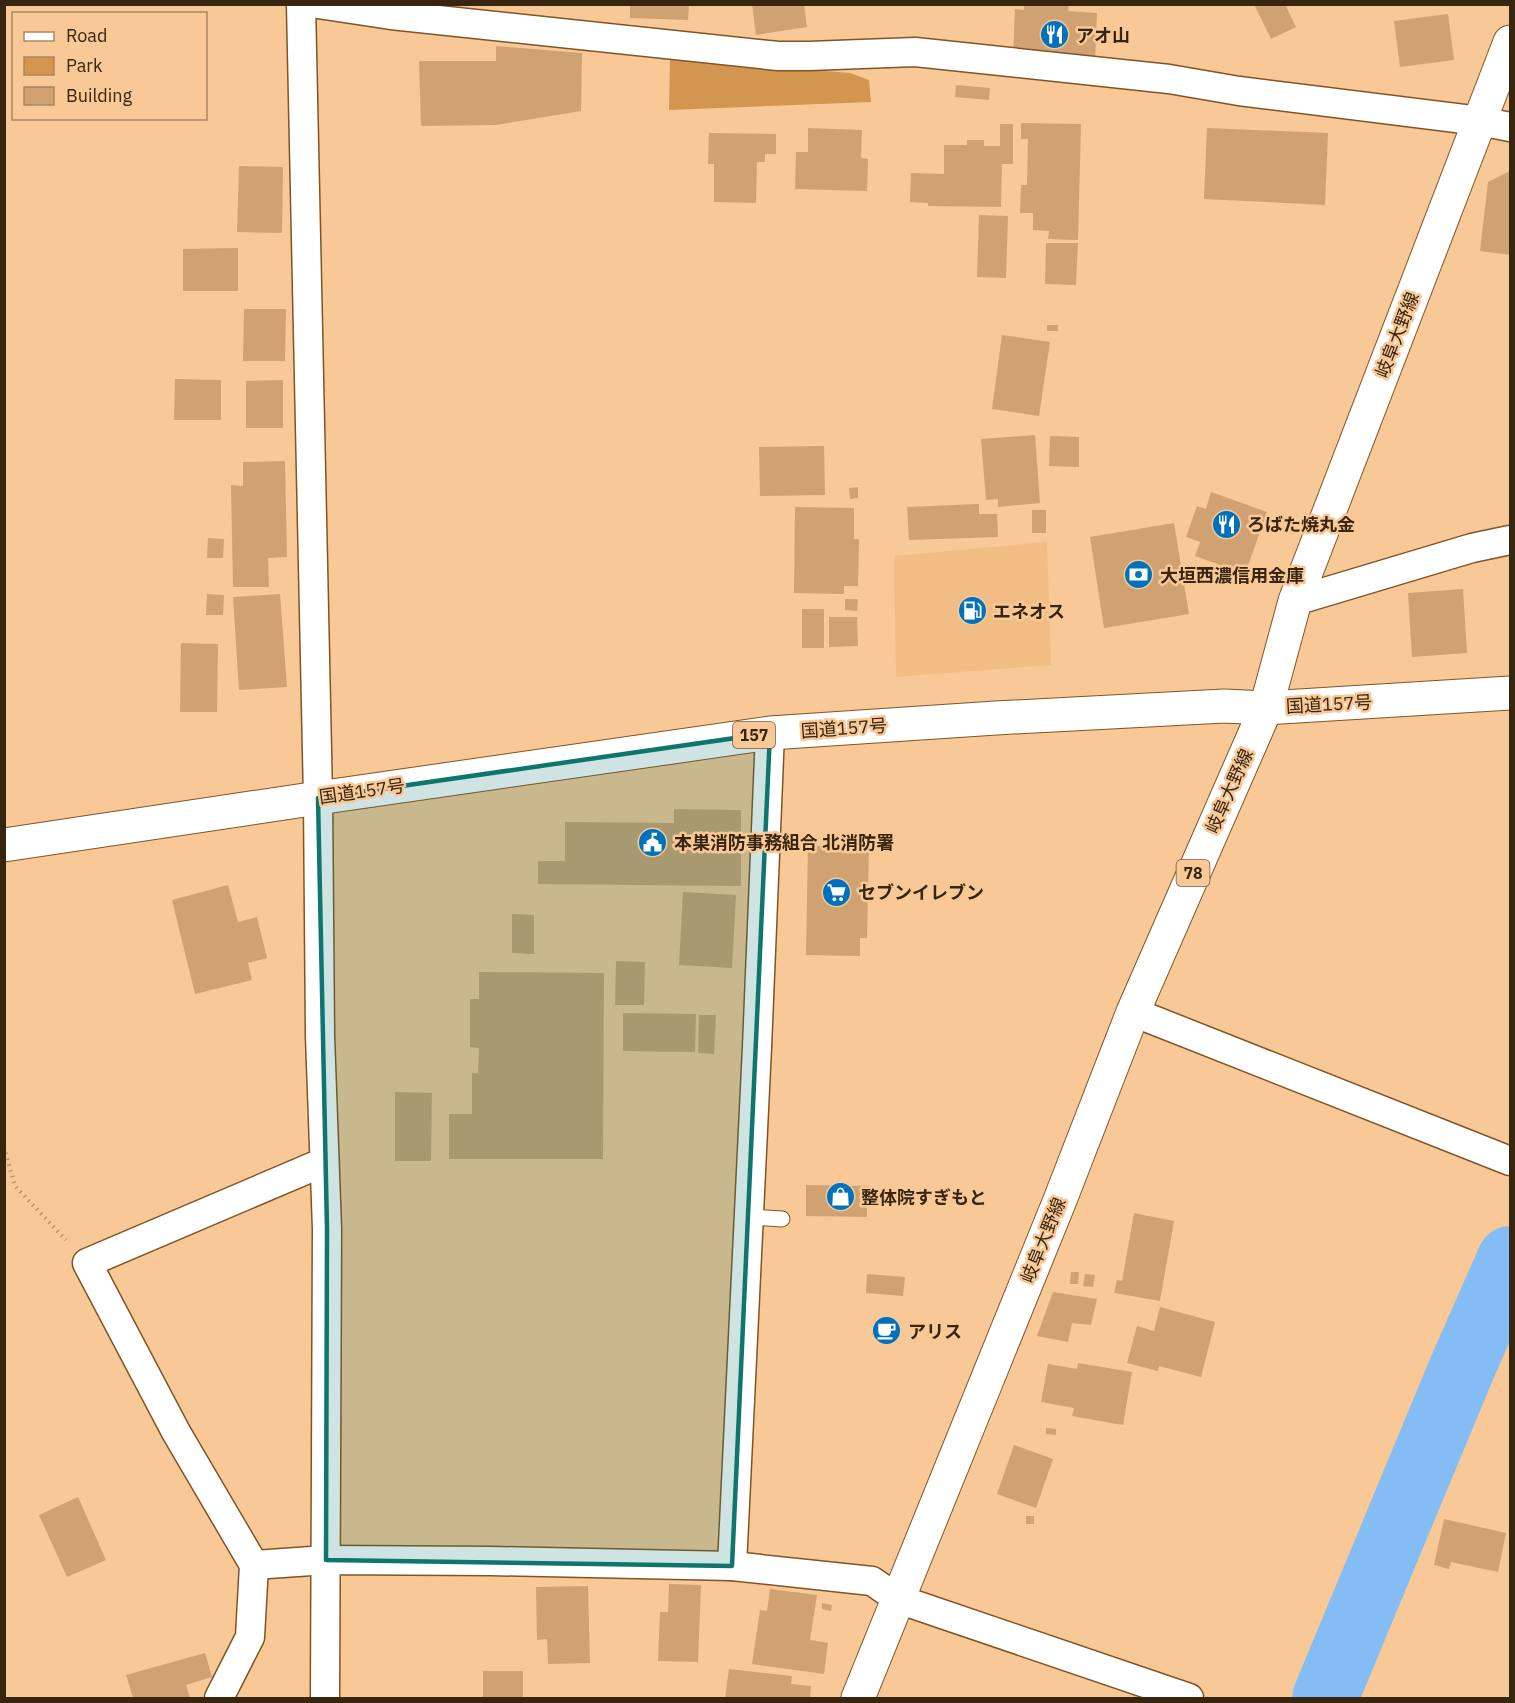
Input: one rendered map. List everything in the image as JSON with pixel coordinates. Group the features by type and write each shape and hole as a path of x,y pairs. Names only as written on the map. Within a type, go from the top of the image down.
{"main road":[{"name":"岐阜大野線","path":"858,1698 1060,1200 1133,1012 1266,708 1295,601 1495,124 1510,42"},
{"name":"国道157号","path":"4,845 770,733 996,718 1224,706 1266,708 1510,693"}],"street":[{"path":"301,4 318,798 320,1036 327,1229 325,1698"},
{"path":"318,4 391,15 778,56 915,52 1169,79 1239,91 1495,124"},
{"path":"1295,601 1472,548 1510,540"},
{"path":"732,1566 770,733"},
{"path":"1133,1012 1510,1161"},
{"path":"219,1698 250,1637 254,1565 176,1432 87,1263 324,1162"},
{"path":"254,1565 326,1560 732,1566 872,1581 898,1599 1189,1698"}],"lane":[{"path":"748,1217 782,1219"}],"path":[{"path":"4,1147 15,1186 87,1263"}],"highlighted area":[{"path":"770,733 732,1566 326,1560 327,1229 318,798"}],"shaded area":[{"name":"エネオス","path":"1047,542 1051,665 896,677 894,556"}],"green space":[{"path":"670,58 850,73 869,80 871,102 669,110"}],"building":[{"path":"630,4 689,4 688,20 630,18"},
{"path":"752,4 804,4 807,27 756,35"},
{"name":"アオ山","path":"1024,4 1069,4 1068,11 1097,13 1095,62 1013,58 1015,9 1024,10"},
{"path":"1254,4 1285,4 1296,27 1271,39"},
{"path":"1448,14 1454,60 1400,67 1394,21"},
{"path":"496,46 582,53 581,111 496,125 421,126 419,61 496,61"},
{"path":"956,85 990,88 989,100 955,97"},
{"path":"1021,123 1081,124 1078,240 1048,239 1049,231 1033,230 1033,213 1020,213 1021,185 1027,185 1028,139 1021,139"},
{"path":"1000,124 1013,124 1013,164 1002,164 1001,207 928,206 928,203 910,202 911,173 944,174 944,145 967,145 967,140 984,140 984,146 1000,146"},
{"path":"808,128 862,130 861,158 868,159 867,191 795,189 796,152 808,152"},
{"path":"1207,128 1328,133 1325,205 1204,199"},
{"path":"709,133 776,134 776,154 765,154 765,162 757,162 756,203 714,202 714,164 708,164"},
{"path":"239,166 283,167 282,233 237,232"},
{"path":"1510,171 1510,255 1480,251 1488,182"},
{"path":"979,215 1008,216 1006,278 977,277"},
{"path":"1046,243 1078,243 1076,285 1045,284"},
{"path":"238,248 238,291 183,291 183,249"},
{"path":"244,309 286,309 285,361 243,361"},
{"path":"1047,325 1058,325 1058,331 1047,331"},
{"path":"1002,335 1050,342 1039,416 992,409"},
{"path":"175,379 221,380 221,420 174,420"},
{"path":"283,380 283,428 246,428 246,381"},
{"path":"1035,435 1040,503 998,507 998,499 986,500 981,439"},
{"path":"1050,436 1079,437 1079,467 1049,466"},
{"path":"824,446 825,495 760,496 759,447"},
{"path":"285,461 287,557 268,558 269,587 233,587 231,485 243,486 243,462"},
{"path":"858,487 858,498 850,499 849,488"},
{"name":"ろばた焼丸金","path":"1211,492 1267,512 1245,574 1195,556 1200,542 1186,537 1197,506 1206,509"},
{"path":"979,504 979,514 997,514 998,537 909,540 907,507"},
{"path":"795,507 854,508 854,539 859,539 858,586 844,586 844,594 794,593"},
{"path":"1032,510 1046,510 1046,533 1032,533"},
{"name":"大垣西濃信用金庫","path":"1174,523 1189,614 1104,628 1090,537"},
{"path":"208,538 224,539 223,558 207,558"},
{"path":"1463,589 1467,653 1412,657 1408,593"},
{"path":"207,594 224,595 223,615 206,615"},
{"path":"280,594 287,687 239,690 233,597"},
{"path":"845,599 858,599 857,611 845,610"},
{"path":"802,609 824,609 824,648 802,648"},
{"path":"829,617 857,617 858,646 829,647"},
{"path":"181,643 218,644 217,712 180,712"},
{"name":"本巣消防事務組合 北消防署","path":"674,809 741,810 741,886 538,884 538,861 565,861 565,822 674,823"},
{"name":"セブンイレブン","path":"808,846 869,847 867,938 860,938 860,956 806,955"},
{"path":"228,885 238,922 257,917 267,958 248,963 252,980 195,994 172,900"},
{"path":"683,892 736,895 732,968 679,965"},
{"path":"512,914 534,915 534,954 512,953"},
{"path":"616,961 645,962 644,1005 615,1005"},
{"path":"479,972 604,973 603,1159 449,1159 449,1114 472,1114 472,1073 478,1073 479,1048 470,1047 470,999 479,999"},
{"path":"623,1013 696,1014 695,1052 623,1051"},
{"path":"699,1015 716,1015 714,1054 698,1053"},
{"path":"395,1092 432,1093 431,1161 395,1161"},
{"name":"整体院すぎもと","path":"806,1185 869,1186 869,1191 875,1191 875,1202 867,1202 867,1217 806,1216"},
{"path":"1134,1213 1174,1221 1160,1301 1114,1293 1117,1280 1122,1281"},
{"path":"1071,1272 1079,1272 1078,1284 1070,1284"},
{"path":"867,1274 905,1277 903,1296 866,1293"},
{"path":"1085,1274 1095,1275 1093,1287 1083,1286"},
{"path":"1053,1292 1097,1299 1091,1325 1072,1323 1068,1342 1037,1336"},
{"path":"1160,1307 1215,1322 1201,1377 1159,1366 1158,1371 1127,1363 1137,1326 1154,1331"},
{"path":"1078,1363 1132,1372 1123,1425 1072,1416 1074,1408 1041,1402 1048,1364 1077,1369"},
{"path":"1046,1428 1056,1429 1056,1435 1046,1434"},
{"path":"1014,1445 1053,1459 1036,1508 997,1494"},
{"path":"78,1497 106,1560 67,1577 39,1515"},
{"path":"1026,1516 1034,1516 1034,1524 1026,1524"},
{"path":"1444,1519 1506,1533 1498,1572 1451,1562 1449,1569 1434,1565"},
{"path":"669,1584 701,1585 698,1662 658,1661 660,1612 668,1612"},
{"path":"588,1586 590,1663 548,1664 547,1639 537,1640 536,1587"},
{"path":"770,1589 817,1595 810,1640 828,1643 824,1674 752,1664 760,1610 767,1611"},
{"path":"822,1603 832,1605 831,1611 822,1609"},
{"path":"205,1653 212,1677 186,1685 190,1698 133,1698 126,1675"},
{"path":"729,1669 792,1676 791,1684 811,1686 810,1698 725,1698"},
{"path":"483,1671 523,1671 523,1698 483,1698"}],"waterway":[{"path":"1325,1698 1462,1368 1510,1259"}],"place":[{"name":"アオ山","path":"1055,35"},
{"name":"ろばた焼丸金","path":"1226,524"},
{"name":"大垣西濃信用金庫","path":"1139,575"},
{"name":"エネオス","path":"972,611"},
{"name":"本巣消防事務組合 北消防署","path":"653,842"},
{"name":"セブンイレブン","path":"837,892"},
{"name":"整体院すぎもと","path":"840,1197"},
{"name":"アリス","path":"887,1331"}]}
